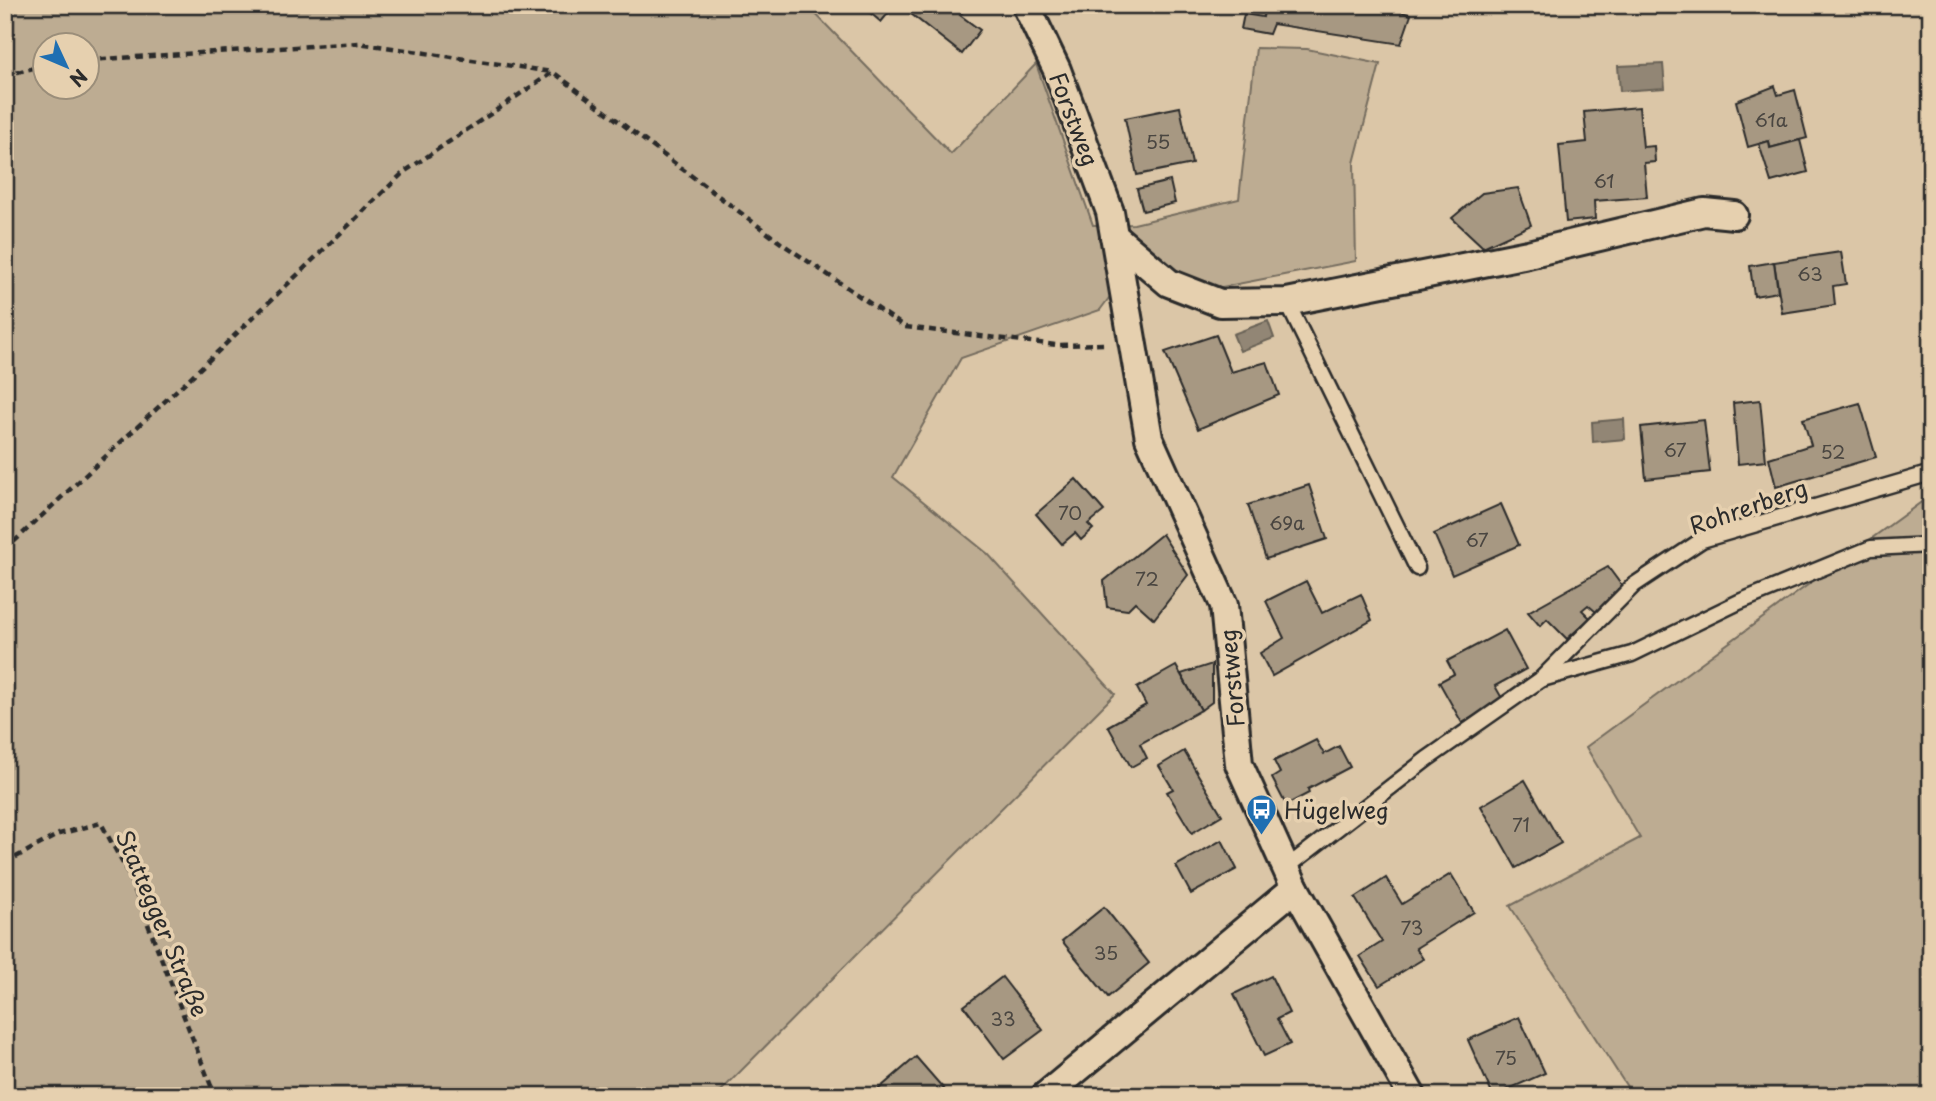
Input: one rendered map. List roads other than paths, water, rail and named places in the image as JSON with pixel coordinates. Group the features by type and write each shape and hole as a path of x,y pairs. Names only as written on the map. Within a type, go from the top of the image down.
{"street":[{"name":"Forstweg","path":"1026,5 1057,70 1110,212 1149,438 1224,605 1239,764 1291,878 1412,1096"},
{"path":"1114,236 1170,283 1220,303 1298,300 1528,254 1704,212 1734,215"},
{"path":"1045,1096 1291,878"}],"lane":[{"path":"1298,300 1418,568"},
{"name":"Rohrerberg","path":"1291,878 1427,759 1540,680 1634,585 1702,540 1931,473"},
{"name":"Rohrerberg","path":"1540,680 1632,654 1739,602 1871,548 1931,545"}],"place":[{"name":"Hügelweg","path":"1261,836"}]}
